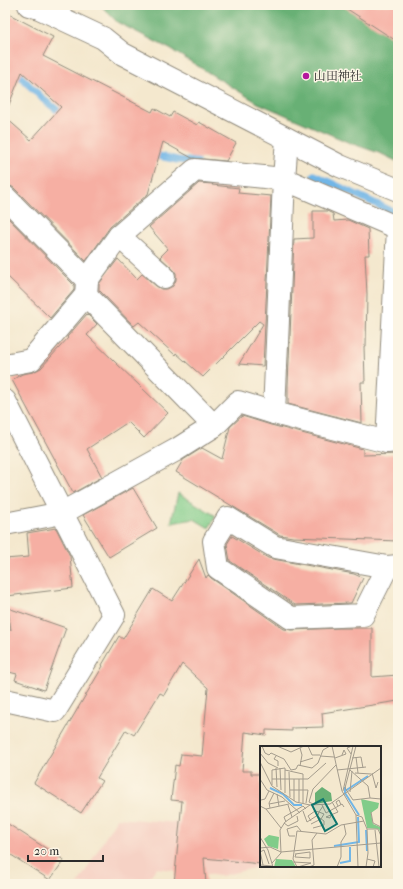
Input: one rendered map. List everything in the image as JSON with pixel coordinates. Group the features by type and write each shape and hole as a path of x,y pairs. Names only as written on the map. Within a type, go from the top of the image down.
{"street":[{"path":"29,5 39,8 103,38"},
{"path":"70,5 103,38 123,54 340,166 398,190"},
{"path":"274,413 287,139"},
{"path":"5,365 31,360 87,287 119,236 194,170 284,179 398,228 392,441 274,413 238,402 214,426 176,450 62,513 5,524"},
{"path":"5,197 214,426"},
{"path":"119,236 164,277"},
{"path":"5,401 114,615 55,712 5,700"},
{"path":"228,518 275,547 392,566 363,615 291,618 218,568 214,541 228,518"}],"shaded area":[{"path":"260,808 260,866 221,876 156,868 145,884 78,884 117,818 193,824"}],"green space":[{"name":"山田神社","path":"100,5 355,5 398,38 398,162 258,103 170,49 117,22"},
{"path":"178,493 216,516 209,528 194,519 171,523"}],"building":[{"path":"341,5 398,5 398,42"},
{"path":"5,12 53,37 43,56 152,112 154,108 170,117 173,112 197,125 199,122 236,143 226,161 192,158 163,142 148,194 110,227 86,261 14,188 9,185 5,185 5,117 31,140 61,107 22,72 5,112"},
{"path":"199,183 239,188 238,193 271,196 263,366 239,364 263,324 259,321 203,377 176,353 175,355 139,322 134,326 99,290 99,284 118,259 137,279 142,274 161,289 167,289 173,286 176,280 176,273 160,257 168,249 149,227"},
{"path":"313,211 327,211 333,214 334,221 348,220 368,229 369,255 365,255 367,294 366,346 364,346 365,382 361,382 362,423 288,404 294,239 313,238"},
{"path":"5,215 74,285 74,290 50,318 5,274"},
{"path":"87,314 97,324 87,335 168,413 144,438 128,422 87,449 102,477 73,493 12,380 22,374 33,372 41,368"},
{"path":"242,416 363,449 363,455 398,454 398,541 293,537 280,535 176,472 183,460 202,448 222,459 230,427"},
{"path":"133,488 157,528 109,557 83,515"},
{"path":"56,528 70,556 73,588 7,596 5,583 5,559 29,557 27,533"},
{"path":"232,536 268,558 354,574 363,578 351,603 295,605 230,561 227,544"},
{"path":"199,559 206,578 208,575 284,629 372,628 372,677 398,675 398,701 322,713 323,727 292,728 292,731 266,730 266,735 245,732 242,771 251,771 251,774 260,774 260,864 204,858 206,884 174,884 182,801 171,800 175,765 179,766 181,754 202,756 208,688 182,664 164,695 160,693 134,735 126,730 97,778 102,781 81,813 34,783 119,636 123,639 153,589 172,601"},
{"path":"8,608 66,628 44,690 15,680 17,674 5,671 5,629 11,630"},
{"path":"5,822 64,860 50,880 5,851"}],"waterway":[{"path":"5,61 44,100 65,116"},
{"path":"150,154 177,160 197,162"},
{"path":"314,175 398,214"}],"place":[{"name":"山田神社","path":"306,76"}]}
